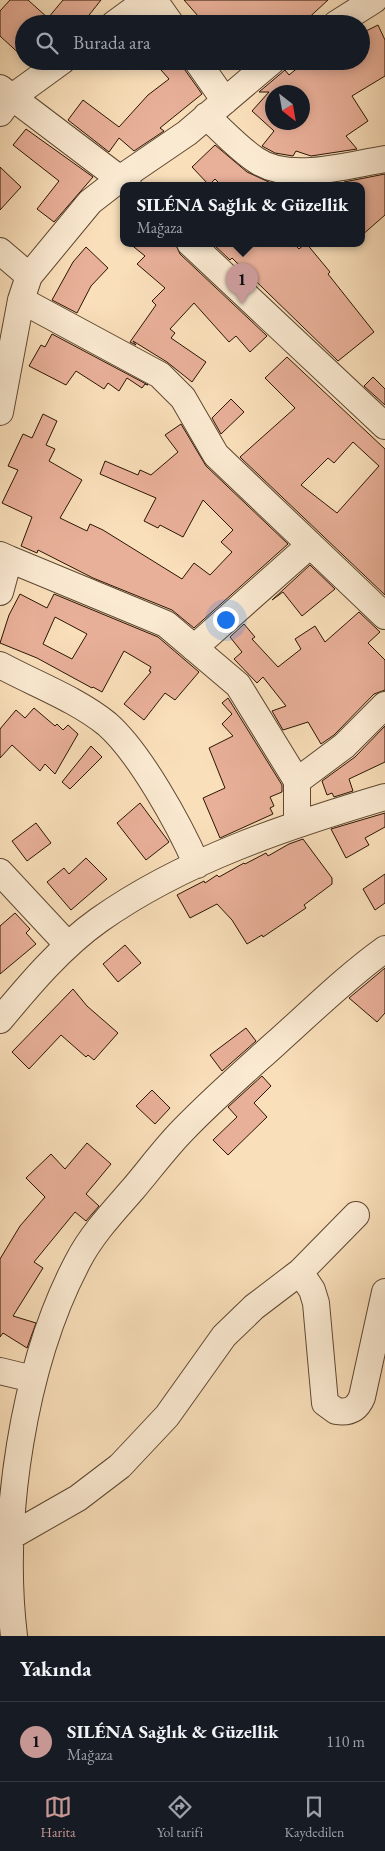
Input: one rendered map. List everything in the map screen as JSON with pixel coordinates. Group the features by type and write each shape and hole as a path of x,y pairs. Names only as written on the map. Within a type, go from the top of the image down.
{"street":[{"path":"126,15 147,0"},
{"path":"154,0 164,15"},
{"path":"350,15 374,0"},
{"path":"49,70 4,100 124,182 187,133 261,70"},
{"path":"201,70 216,108 256,161 277,170 295,172 385,159"},
{"path":"0,412 25,288 90,202 120,184"},
{"path":"194,247 385,426"},
{"path":"0,251 25,288 160,375 183,398 216,456 385,616"},
{"path":"194,648 310,545"},
{"path":"0,592 5,557 166,624 238,685 297,781 297,823"},
{"path":"0,666 86,710 107,725 125,743 174,820 197,865"},
{"path":"297,781 344,746 385,705"},
{"path":"0,1020 68,945 99,920 132,899 197,865 297,823 385,797"},
{"path":"0,872 68,945"},
{"path":"14,1636 4,1539 14,1466 33,1379 61,1297 79,1260 97,1230 182,1131 214,1099 367,962 385,949"},
{"path":"4,1539 65,1506 120,1466 167,1416 224,1336 254,1307 300,1272 356,1215"},
{"path":"300,1272 312,1290 316,1303 325,1402 336,1412 350,1411 355,1408 362,1397 385,1292"},
{"path":"0,1371 33,1379"}],"building":[{"path":"10,0 28,0 45,15 15,15 15,50 0,36 0,11"},
{"path":"63,0 101,0 89,15 50,15"},
{"path":"184,0 328,0 312,15 197,15"},
{"path":"378,25 385,40 385,76 352,96 368,121 346,136 357,149 311,156 296,151 293,156 275,153 262,146 273,130 310,130 310,85 267,85 285,70 289,75 295,70 370,70 370,29"},
{"path":"161,70 185,70 202,94 160,128 164,131 134,151 119,138 109,152 68,120 83,100 119,127 148,95 169,79"},
{"path":"265,96 265,123 252,111"},
{"path":"26,129 93,177 54,222 37,209 59,181 13,145"},
{"path":"215,145 247,172 269,182 218,182 215,179 212,182 206,182 192,167"},
{"path":"0,167 21,187 0,210"},
{"path":"385,174 385,215 365,232 365,182 344,182"},
{"path":"86,247 108,268 91,286 77,313 52,300 73,262"},
{"path":"134,247 177,247 180,254 267,336 250,352 236,336 229,342 194,303 170,329 175,333 171,338 206,362 192,382 167,362 133,341 136,345 130,342 156,305 152,301 165,288 137,264 145,256"},
{"path":"216,247 297,247 299,249 301,247 309,247 374,332 338,361 232,258 230,260"},
{"path":"52,334 148,385 145,384 142,388 127,378 119,391 108,383 104,389 76,371 66,385 29,366 41,345 45,347"},
{"path":"287,357 385,449 385,595 240,457 295,408 265,378","holes":["353,442 379,466 337,513 301,485 328,458 334,463"]},
{"path":"373,377 385,389 385,405 364,386"},
{"path":"231,399 244,412 221,434 212,418"},
{"path":"43,414 57,421 46,445 55,449 49,461 82,480 60,518 87,531 90,524 103,530 182,579 194,563 210,575 232,552 221,542 233,530 203,500 183,537 160,525 158,528 144,521 156,498 100,474 105,461 138,475 140,470 151,475 178,452 165,435 181,424 206,466 288,544 194,628 172,610 93,578 38,550 37,553 21,546 32,517 2,503 18,470 8,466 23,434 32,438"},
{"path":"310,565 335,589 302,616 283,592 272,600"},
{"path":"20,594 47,608 54,594 158,637 199,672 175,700 165,693 144,720 124,704 151,672 149,671 151,667 124,651 102,692 37,658 0,643 9,615","holes":["55,617 87,634 72,659 43,644"]},
{"path":"359,612 380,632 368,643 385,660 385,690 374,694 334,735 321,744 308,722 283,730 272,711 286,706 263,677 257,683 234,659 242,652 230,637 244,624 255,637 252,639 278,667 301,649 295,639 315,626 325,642"},
{"path":"228,698 282,785 282,792 270,797 274,806 270,808 273,814 220,838 203,798 225,788 209,748 233,736 222,724 232,714 222,703"},
{"path":"34,708 55,726 57,724 63,730 68,725 78,734 55,774 45,764 40,771 12,745 0,758 0,729 16,710 25,718"},
{"path":"385,726 385,762 349,779 353,791 334,797 332,793 327,795 322,781 355,757"},
{"path":"91,746 102,757 70,789 62,782"},
{"path":"140,803 169,842 146,860 117,823"},
{"path":"385,813 385,827 365,838 369,845 346,858 331,829"},
{"path":"36,823 51,843 27,861 12,841"},
{"path":"303,839 332,878 332,884 304,905 306,908 263,937 262,935 247,944 232,920 217,904 190,918 177,895 204,881 205,883 217,875 219,877 266,853 268,856 289,844"},
{"path":"86,858 107,879 71,910 47,882 64,868 69,874"},
{"path":"385,874 385,903 375,910 363,889"},
{"path":"15,913 30,929 26,933 36,944 0,974 0,926"},
{"path":"125,945 141,963 118,982 103,964"},
{"path":"385,968 385,1013 377,1022 349,998"},
{"path":"73,989 87,1006 118,1033 94,1060 88,1055 86,1057 61,1035 29,1069 12,1052"},
{"path":"246,1028 256,1041 222,1071 210,1055"},
{"path":"262,1076 271,1086 254,1103 267,1117 228,1155 213,1140 237,1117 228,1107"},
{"path":"152,1090 170,1108 155,1124 136,1106"},
{"path":"87,1143 111,1164 86,1194 99,1206 86,1221 75,1212 34,1262 43,1268 13,1316 36,1323 27,1348 3,1333 0,1337 0,1259 20,1226 45,1197 26,1178 51,1154 65,1169"}],"place":[{"name":"SILÉNA Sağlık & Güzellik","path":"242,304"}]}
